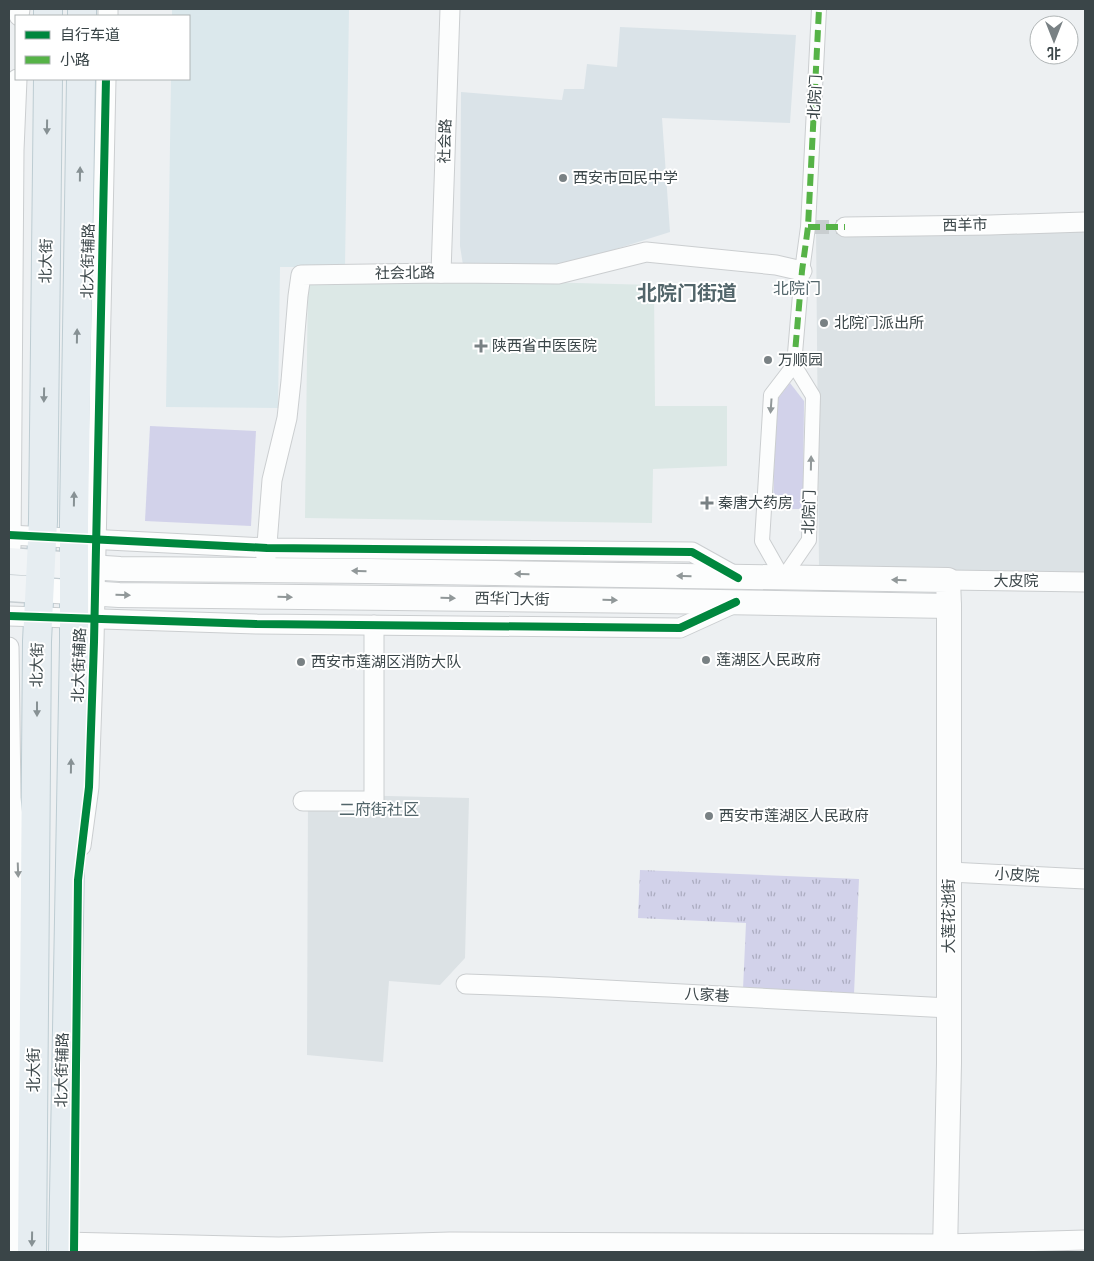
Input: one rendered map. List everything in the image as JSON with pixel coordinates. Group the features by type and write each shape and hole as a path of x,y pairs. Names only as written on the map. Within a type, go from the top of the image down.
{"main road":[{"name":"北大街","path":"32,1252 19,1197 42,550 48,80"},
{"name":"北大街","path":"68,1247 85,539 81,80"},
{"path":"10,561 42,550 84,593"},
{"path":"9,588 40,590"}],"street":[{"name":"社会路","path":"441,273 450,9"},
{"name":"北院门","path":"783,578 809,540 813,396 794,365 802,271 812,227 819,9"},
{"path":"9,637 14,160 17,80"},
{"name":"北大街辅路","path":"85,539 106,80"},
{"name":"西羊市","path":"845,227 1085,222"},
{"name":"社会北路","path":"266,559 272,480 287,418 301,275 558,274 646,252 776,265 802,271"},
{"path":"783,578 762,541 771,395 794,365"},
{"path":"10,535 42,550 85,539 266,559"},
{"name":"西华门大街","path":"84,593 120,569 266,559 738,578 948,580"},
{"name":"大皮院","path":"948,580 1085,582"},
{"name":"大莲花池街","path":"945,1248 950,872 948,580"},
{"path":"40,590 84,593 257,624 680,628 736,602"},
{"path":"9,616 39,618 84,593"},
{"name":"西华门大街","path":"84,593 949,606"},
{"path":"303,801 374,802 374,625"},
{"path":"9,647 11,798 18,866 17,1097 19,1197 13,1252"},
{"name":"小皮院","path":"950,872 1085,879"},
{"name":"八家巷","path":"466,984 949,1008"},
{"path":"68,1247 279,1247 450,1242 945,1248 1085,1240"}],"shaded area":[{"path":"172,9 349,9 345,267 280,267 278,408 166,407 171,80 190,80 190,15 172,15"},
{"name":"西安市回民中学","path":"620,27 796,35 790,123 662,118 670,232 568,264 463,265 460,246 461,92 562,100 564,89 584,89 587,64 617,67"},
{"path":"1085,222 1085,575 819,571 816,227"},
{"name":"陕西省中医医院","path":"308,276 654,285 655,406 727,406 727,466 653,469 652,523 305,518"},
{"path":"308,794 469,798 465,958 440,985 389,981 383,1062 307,1055"}],"green space":[{"path":"790,383 804,401 803,509 773,509 776,401"},
{"path":"150,426 256,431 251,526 145,521"},
{"path":"640,870 859,879 854,994 743,989 746,923 638,918"}],"tunnel":[{"path":"815,227 845,227"}],"marked path":[{"path":"794,365 802,271 808,227 819,9"},
{"path":"808,227 845,227"}],"cycle path":[{"path":"74,1252 78,880 89,787 94,642 106,80"},
{"path":"9,535 267,548 692,552 738,578"},
{"path":"9,616 257,624 680,628 736,602"}],"place":[{"name":"西安市回民中学","path":"563,178"},
{"name":"北院门派出所","path":"824,323"},
{"name":"陕西省中医医院","path":"481,346"},
{"name":"万顺园","path":"768,360"},
{"name":"秦唐大药房","path":"707,503"},
{"name":"莲湖区人民政府","path":"706,660"},
{"name":"西安市莲湖区消防大队","path":"301,662"},
{"name":"西安市莲湖区人民政府","path":"709,816"}],"district":[{"name":"北院门","path":"797,288"},
{"name":"北院门街道","path":"687,293"},
{"name":"二府街社区","path":"379,809"}]}
